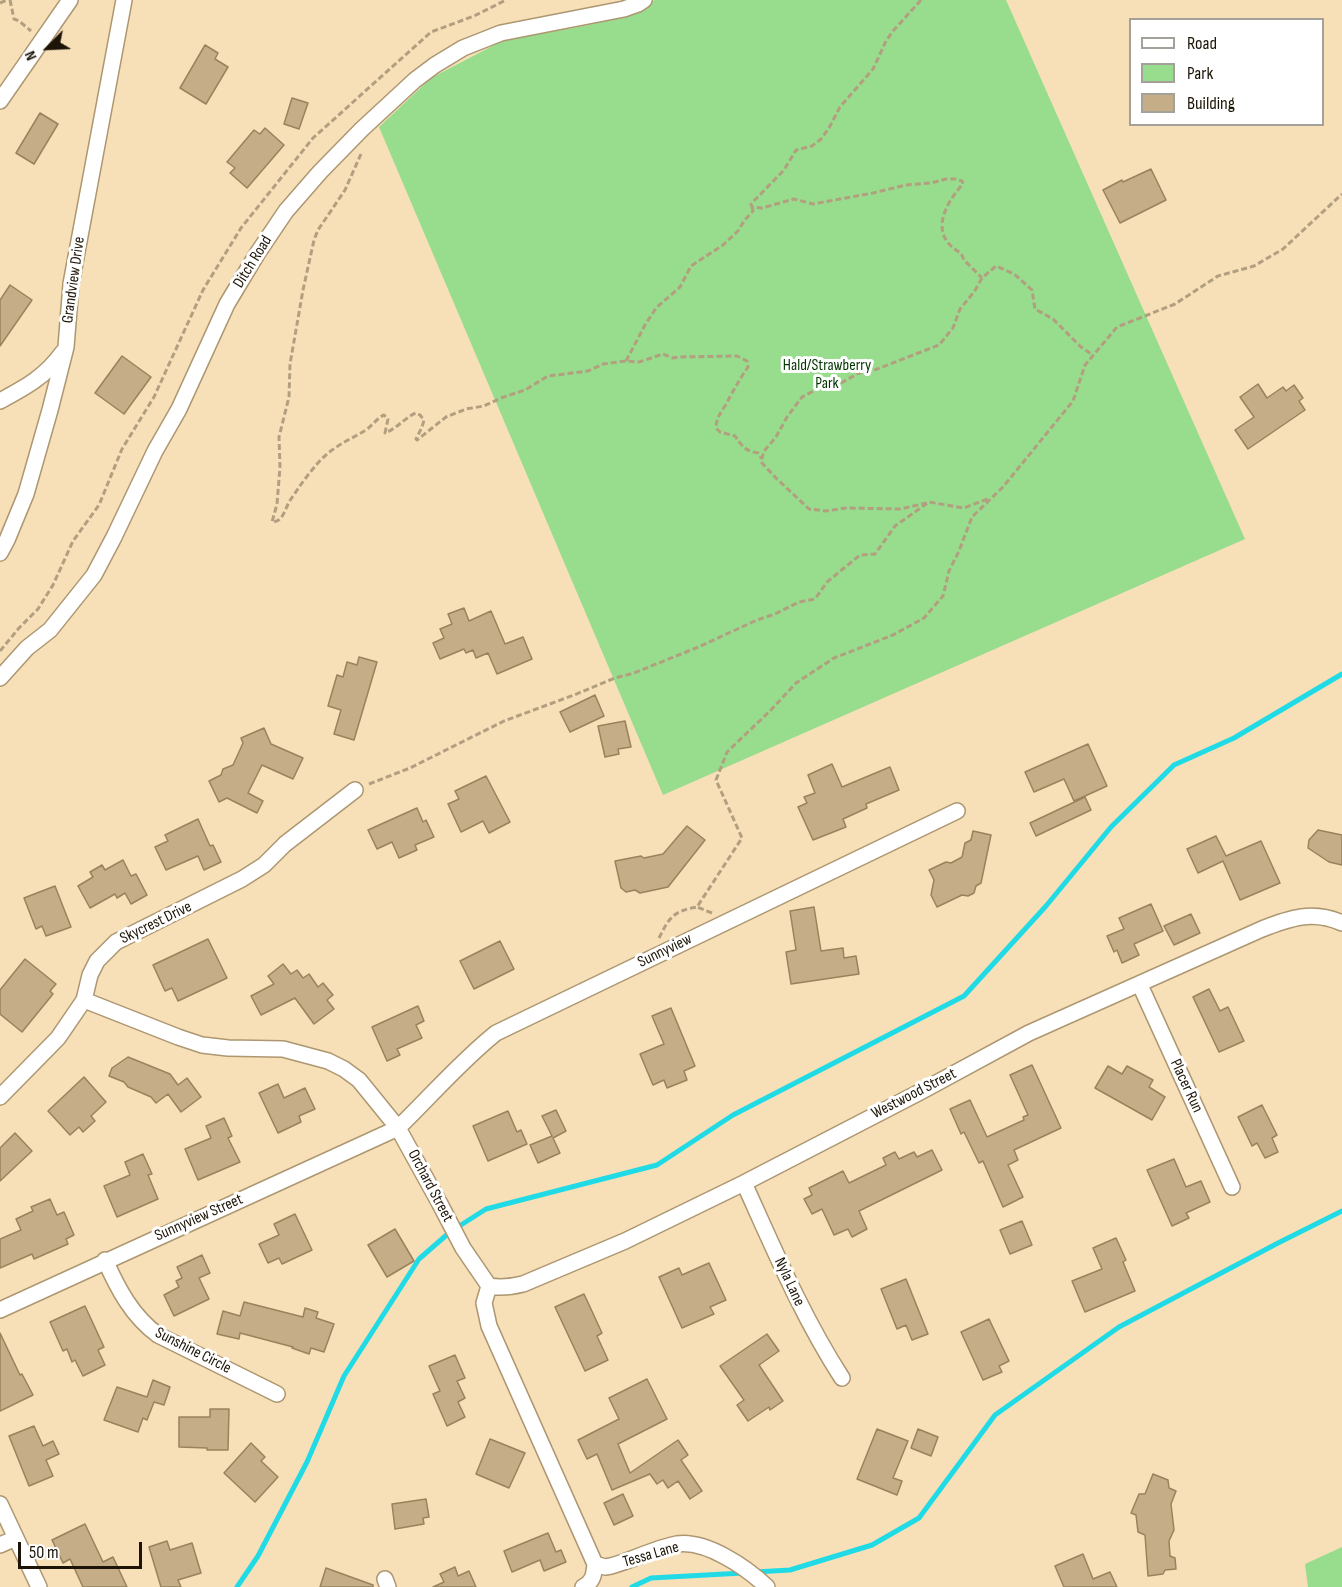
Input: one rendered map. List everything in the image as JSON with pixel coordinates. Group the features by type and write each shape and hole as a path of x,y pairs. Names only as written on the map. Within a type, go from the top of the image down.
{"street":[{"path":"0,101 70,0"},
{"name":"Grandview Drive","path":"0,553 26,494 66,347 71,284 124,0"},
{"name":"Ditch Road","path":"0,678 27,648 50,630 94,575 155,451 179,409 227,304 286,211 320,172 415,80 435,64 463,48 501,33 624,9 644,0"},
{"path":"0,401 42,376 55,364 66,347"},
{"name":"Skycrest Drive","path":"0,1097 58,1038 84,1000 93,968 116,942 250,875 285,844 355,789"},
{"name":"Sunnyview","path":"399,1128 472,1052 496,1033 957,810"},
{"name":"Westwood Street","path":"489,1286 501,1288 523,1284 625,1241 930,1087 1029,1033 1286,920 1310,915 1342,923"},
{"name":"Placer Run","path":"1140,985 1232,1186"},
{"name":"Orchard Street","path":"84,1000 202,1045 283,1049 328,1061 344,1069 358,1080 399,1128 463,1248 489,1286"},
{"name":"Sunnyview Street","path":"0,1310 105,1260 399,1128"},
{"name":"Nyla Lane","path":"744,1182 803,1312 842,1378"},
{"name":"Sunshine Circle","path":"105,1260 116,1287 146,1326 158,1335 277,1394"},
{"path":"489,1286 484,1302 489,1326 595,1564 592,1580 584,1587"},
{"path":"0,1504 39,1587"},
{"path":"0,1545 15,1538"},
{"name":"Tessa Lane","path":"595,1564 611,1566 677,1544 690,1544 738,1564 767,1587"}],"path":[{"path":"0,3 8,0 14,19 42,40"},
{"path":"626,360 656,308 680,287 691,267 723,245 738,231 753,212 751,204 784,170 796,150 812,146 821,139 840,107 873,69 893,31 921,0"},
{"path":"363,129 366,135 365,143 353,172 345,190 318,230 314,240 290,364 289,397 279,437 280,467 277,504 272,522 281,520 290,500 326,455 367,429 381,416 384,415 388,419 385,433 416,412 424,420 417,440 446,417 525,390 548,376 588,371 603,364 626,360 639,362 663,354 673,358 737,356 747,361 748,367 720,412 716,428 720,432 735,436 749,452 758,453 761,458"},
{"path":"752,207 762,208 794,200 813,204 906,185 946,179 962,181 963,184 946,205 943,217 943,237 982,278"},
{"path":"697,907 741,838 716,780 728,752 796,683 834,658 893,635 924,618 943,596 949,572 972,517 1003,487 1073,401 1085,365 1117,327 1175,304 1218,276 1254,266 1283,249 1342,194"},
{"path":"992,498 964,508 929,502 900,509 846,508 826,511 809,509 760,462 764,451 802,397 827,384 841,383 860,373 872,371 939,345 953,328 960,309 982,278 996,266 1014,274 1032,290 1035,309 1053,319 1080,347 1093,355"},
{"path":"355,789 410,768 504,721 686,652 799,602 815,599 827,582 860,555 875,554 895,526 929,502"},
{"path":"645,960 668,920 683,909 697,907 711,911 723,923"}],"green space":[{"name":"Hald/Strawberry Park","path":"654,0 1006,0 1245,539 663,795 379,127 431,78 502,41 589,25 640,12"},
{"path":"1342,1547 1342,1587 1308,1587 1305,1564"}],"building":[{"path":"205,45 218,53 215,59 228,67 206,104 180,88"},
{"path":"292,98 308,103 299,129 284,124"},
{"path":"40,113 58,124 34,164 16,153"},
{"path":"265,128 284,145 247,188 230,173 235,168 227,162 254,130 260,134"},
{"path":"1151,169 1166,200 1120,223 1103,190"},
{"path":"10,285 32,300 0,346 0,300"},
{"path":"122,356 151,377 124,414 95,393"},
{"path":"1258,384 1267,398 1283,387 1286,391 1294,385 1303,398 1299,401 1305,410 1248,449 1235,430 1254,417 1240,397"},
{"path":"464,608 469,621 491,611 505,644 523,637 532,659 497,674 488,653 476,658 473,650 466,653 464,649 440,659 433,643 444,638 440,629 452,624 448,614"},
{"path":"359,657 377,662 354,740 334,734 341,710 328,706 337,675 343,677 347,662 357,665"},
{"path":"595,695 604,716 570,732 560,712"},
{"path":"625,721 631,747 618,749 619,754 605,757 598,726"},
{"path":"264,728 271,744 303,758 293,779 262,765 248,793 263,801 257,813 227,798 219,802 209,781 221,775 223,769 233,765 243,743 241,738"},
{"path":"1088,744 1107,786 1074,801 1064,779 1034,792 1025,772"},
{"path":"832,764 842,787 890,767 899,790 866,804 867,808 843,819 846,827 813,840 798,807 807,803 804,797 815,793 808,775"},
{"path":"486,776 510,822 489,833 483,821 461,832 448,804 459,799 455,791"},
{"path":"1085,797 1091,810 1036,836 1030,823"},
{"path":"417,808 423,822 426,820 434,837 415,845 417,850 399,858 392,842 377,849 368,830"},
{"path":"198,819 210,846 213,845 221,862 204,870 198,856 166,870 155,847 168,841 165,835"},
{"path":"687,826 705,840 668,887 640,893 635,890 626,892 621,888 615,861 663,854"},
{"path":"1318,830 1342,835 1342,865 1329,862 1308,848 1309,840"},
{"path":"973,831 991,835 981,883 976,886 974,893 968,896 962,895 937,907 931,895 934,880 929,870 962,857 965,843 971,840"},
{"path":"1216,836 1226,856 1261,841 1280,883 1240,900 1223,861 1198,873 1187,849"},
{"path":"123,860 131,876 136,874 147,895 131,904 125,893 117,898 115,894 90,908 78,886 93,877 90,872 102,865 105,870"},
{"path":"55,886 71,927 46,936 42,926 36,929 24,898"},
{"path":"1151,904 1163,931 1134,944 1139,955 1122,963 1117,950 1114,952 1107,936 1124,929 1119,918"},
{"path":"814,907 821,951 843,948 844,958 856,956 859,974 791,984 786,952 796,950 790,911"},
{"path":"1191,914 1200,933 1174,945 1164,926"},
{"path":"208,939 227,978 178,1001 172,988 165,991 153,965"},
{"path":"500,941 514,969 474,989 460,961"},
{"path":"25,959 56,984 50,991 53,994 22,1032 0,1014 0,990"},
{"path":"283,964 291,974 297,970 303,978 309,974 318,987 323,983 333,995 327,1000 334,1009 314,1024 295,998 261,1015 251,996 274,984 268,976"},
{"path":"1209,989 1220,1011 1228,1007 1244,1041 1219,1052 1193,997"},
{"path":"418,1006 424,1021 416,1025 422,1038 397,1049 400,1055 387,1061 372,1027"},
{"path":"671,1008 695,1066 684,1071 687,1080 667,1088 664,1080 653,1085 640,1054 664,1044 652,1016"},
{"path":"128,1057 170,1074 178,1085 187,1078 201,1097 181,1112 168,1094 156,1103 151,1097 109,1076 112,1068"},
{"path":"1032,1065 1061,1128 1014,1150 1018,1160 1008,1165 1023,1197 1003,1207 983,1161 979,1163 964,1132 961,1134 950,1109 970,1100 987,1137 1024,1120 1023,1117 1028,1115 1010,1075"},
{"path":"1108,1066 1122,1074 1127,1066 1153,1080 1149,1087 1165,1097 1152,1120 1095,1088"},
{"path":"84,1077 106,1102 91,1116 95,1121 83,1132 79,1127 70,1135 48,1111"},
{"path":"278,1084 284,1098 305,1088 315,1109 299,1116 301,1122 278,1133 259,1093"},
{"path":"1262,1105 1277,1135 1272,1138 1278,1152 1265,1158 1257,1143 1252,1146 1238,1117"},
{"path":"556,1110 566,1131 553,1138 560,1153 538,1163 530,1145 552,1136 542,1116"},
{"path":"508,1111 517,1132 521,1130 527,1144 488,1161 473,1126"},
{"path":"224,1118 232,1136 228,1138 240,1162 198,1180 185,1149 211,1138 206,1126"},
{"path":"15,1133 32,1151 0,1181 0,1148"},
{"path":"932,1150 942,1170 859,1211 867,1229 852,1237 848,1229 834,1235 822,1209 812,1214 804,1199 812,1195 809,1188 843,1171 849,1183 886,1165 883,1158 895,1152 899,1159 914,1152 917,1157"},
{"path":"143,1154 152,1174 148,1175 158,1199 117,1217 104,1186 130,1175 125,1162"},
{"path":"1174,1159 1186,1187 1201,1181 1210,1202 1186,1213 1189,1218 1172,1226 1147,1170"},
{"path":"50,1199 57,1215 64,1212 74,1235 66,1239 68,1244 34,1259 32,1254 0,1268 0,1239 21,1230 16,1219 33,1211 31,1207"},
{"path":"295,1214 312,1250 282,1264 279,1258 268,1263 259,1244 279,1235 274,1224"},
{"path":"1022,1221 1032,1245 1010,1254 1000,1230"},
{"path":"395,1229 414,1261 387,1277 368,1245"},
{"path":"1116,1238 1126,1260 1123,1262 1135,1291 1085,1312 1072,1281 1102,1269 1093,1248"},
{"path":"202,1255 210,1273 199,1278 209,1299 174,1316 164,1295 179,1287 176,1281 182,1278 177,1267"},
{"path":"709,1263 726,1300 710,1307 714,1314 682,1328 659,1277 679,1268 682,1275"},
{"path":"906,1279 928,1334 912,1340 906,1325 897,1329 881,1289"},
{"path":"584,1294 602,1333 597,1336 608,1360 585,1371 555,1307"},
{"path":"244,1302 303,1317 305,1308 318,1312 316,1318 334,1324 324,1352 311,1348 309,1354 293,1347 240,1333 239,1339 217,1334 223,1311 240,1316"},
{"path":"85,1306 104,1347 98,1350 105,1365 83,1376 75,1360 72,1362 67,1349 63,1351 50,1322"},
{"path":"989,1319 1009,1361 999,1366 1002,1372 983,1380 961,1332"},
{"path":"0,1333 20,1375 22,1374 33,1395 0,1411"},
{"path":"767,1334 779,1351 759,1365 783,1401 748,1421 737,1405 744,1400 720,1366"},
{"path":"455,1355 465,1378 457,1381 465,1398 458,1402 465,1417 447,1426 433,1394 440,1391 429,1366"},
{"path":"647,1379 667,1419 618,1444 630,1473 678,1440 688,1455 681,1460 702,1491 690,1499 678,1481 668,1488 663,1480 657,1484 650,1474 612,1490 597,1454 587,1459 578,1440 619,1419 609,1398"},
{"path":"153,1380 170,1387 164,1405 154,1402 147,1420 143,1418 138,1432 104,1420 117,1387 147,1397"},
{"path":"210,1409 229,1409 228,1450 179,1447 179,1417 210,1417"},
{"path":"34,1426 43,1446 53,1441 59,1454 46,1460 53,1476 29,1486 9,1436"},
{"path":"877,1429 908,1441 893,1478 902,1481 897,1495 857,1479"},
{"path":"918,1429 938,1437 931,1456 911,1448"},
{"path":"490,1439 525,1453 509,1488 476,1474"},
{"path":"251,1443 265,1457 261,1461 278,1477 255,1502 224,1473"},
{"path":"1153,1474 1168,1480 1169,1488 1176,1491 1171,1504 1174,1530 1169,1541 1170,1556 1175,1558 1176,1569 1148,1576 1145,1535 1138,1532 1136,1515 1131,1513 1139,1494 1145,1494"},
{"path":"623,1494 633,1516 614,1525 604,1503"},
{"path":"426,1499 429,1517 423,1518 424,1524 395,1529 392,1504"},
{"path":"85,1524 103,1562 113,1557 127,1587 83,1587 70,1559 63,1563 52,1540"},
{"path":"548,1533 556,1552 561,1550 566,1562 544,1571 540,1560 512,1572 504,1551"},
{"path":"167,1541 170,1550 192,1543 201,1573 178,1580 181,1587 161,1587 149,1547"},
{"path":"1083,1554 1093,1579 1110,1572 1117,1587 1064,1587 1055,1566"},
{"path":"455,1567 458,1576 469,1571 476,1587 433,1587 444,1582 440,1574"},
{"path":"326,1568 373,1585 373,1587 320,1587"}],"waterway":[{"path":"237,1587 258,1556 307,1462 344,1376 419,1259 450,1232 486,1209 657,1165 733,1115 964,996 1046,906 1111,827 1174,765 1234,738 1342,674"},
{"path":"755,1572 790,1570 872,1545 919,1518 995,1415 1119,1327 1342,1211"},
{"path":"632,1587 651,1578 743,1573"}]}
